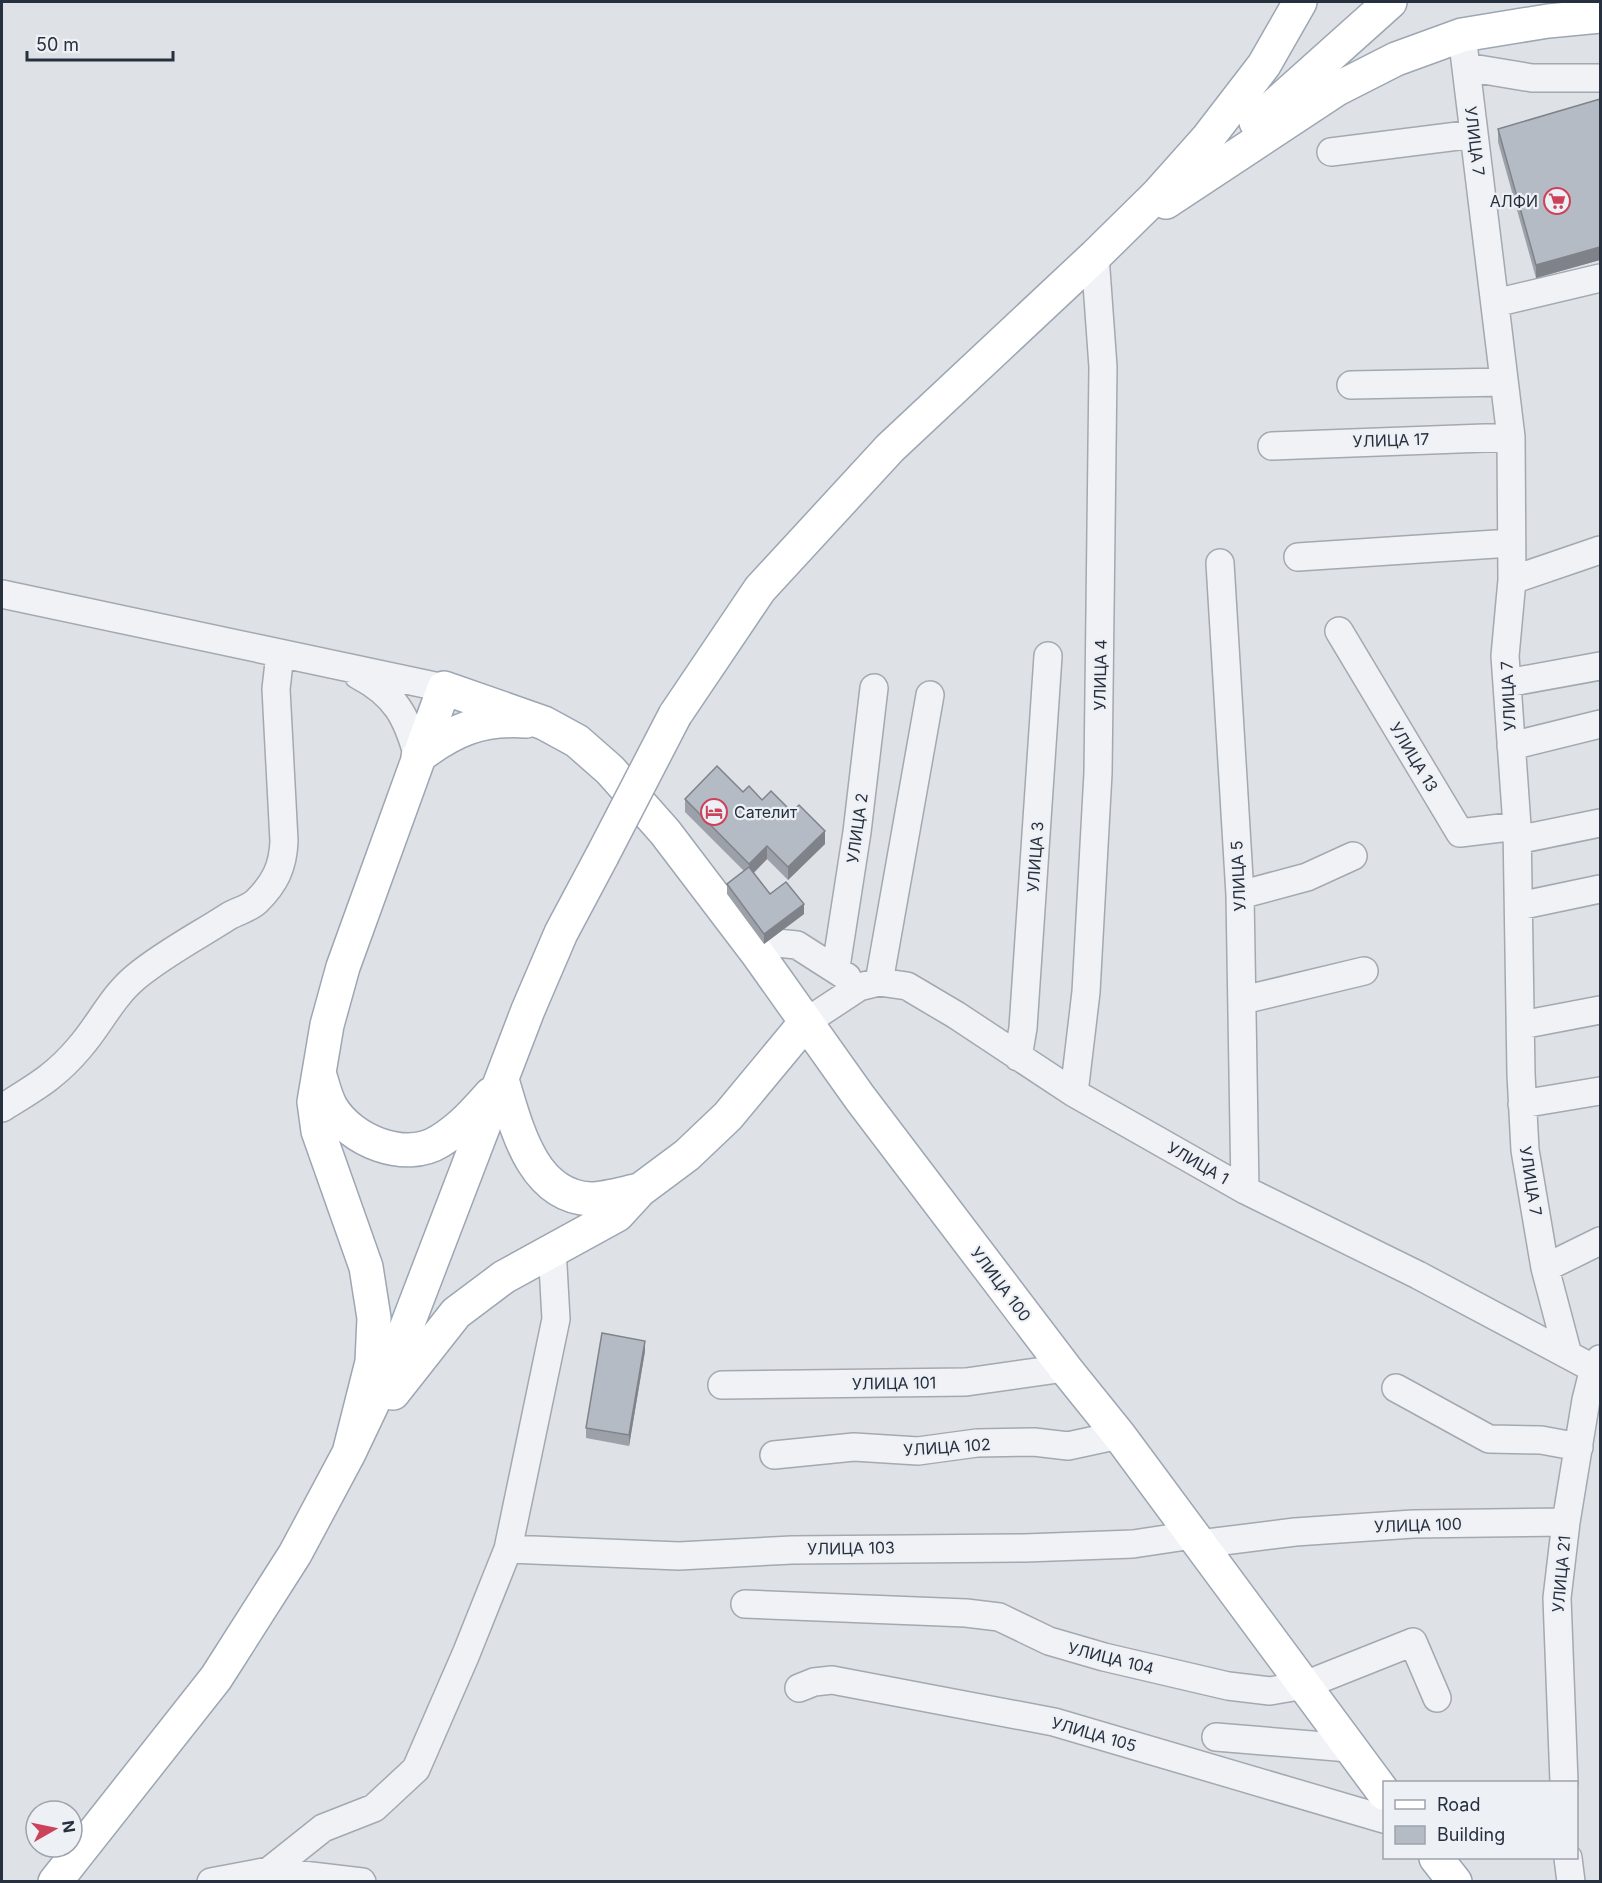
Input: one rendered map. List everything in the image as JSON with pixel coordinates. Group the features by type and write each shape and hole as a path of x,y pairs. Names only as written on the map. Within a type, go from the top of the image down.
{"main road":[{"path":"55,1881 216,1678 295,1554 349,1454 397,1352 561,933 675,715 760,589 890,448 1095,256 1158,194 1207,139 1264,65 1300,2"},
{"path":"1172,197 1390,2"},
{"path":"1095,256 1172,197 1337,89 1396,59 1464,51 1548,21 1600,16"},
{"path":"349,1454 372,1362 374,1318 366,1267 318,1131 314,1102 327,1024 343,968 397,824 418,757 444,688"},
{"name":"УЛИЦА 100","path":"444,688 544,723 577,741 610,770 665,832 1065,1368 1119,1435 1383,1792"},
{"path":"418,757 445,737 470,727 499,720 544,723"},
{"path":"349,1454 417,1360 456,1313 504,1277 552,1248 617,1215 640,1190 687,1155 728,1116 806,1022"},
{"path":"318,1072 332,1108 353,1130 382,1147 411,1150 438,1142 468,1120 502,1080"},
{"path":"502,1080 523,1147 541,1172 563,1191 590,1199 640,1190"},
{"path":"1438,1859 1455,1881"}],"street":[{"path":"1464,51 1532,78 1600,78"},
{"name":"УЛИЦА 7","path":"1464,51 1511,437 1512,580 1505,656 1517,833 1522,1104 1525,1150 1545,1268 1568,1355"},
{"path":"1331,152 1474,134"},
{"name":"УЛИЦА 4","path":"1074,1093 1086,992 1098,773 1103,366 1095,256"},
{"path":"1495,303 1600,278"},
{"path":"1352,385 1504,381"},
{"name":"УЛИЦА 17","path":"1272,446 1511,437"},
{"path":"1298,557 1511,543"},
{"path":"1512,580 1600,550"},
{"name":"УЛИЦА 5","path":"1220,563 1240,895 1245,1190"},
{"path":"2,594 444,688"},
{"name":"УЛИЦА 13","path":"1339,631 1460,833 1517,833"},
{"path":"2,1108 43,1084 63,1066 82,1046 114,999 135,977 185,943 255,903 275,880 284,862 276,689 280,654"},
{"name":"УЛИЦА 3","path":"1018,1057 1023,1028 1048,656"},
{"path":"1507,684 1600,666"},
{"path":"344,668 378,686 398,706 409,726 418,757"},
{"name":"УЛИЦА 2","path":"836,967 857,832 874,688"},
{"path":"806,1022 869,985 930,695"},
{"path":"1512,746 1600,724"},
{"path":"1517,833 1600,823"},
{"path":"1240,895 1308,876 1353,856"},
{"path":"1519,906 1600,889"},
{"path":"757,953 776,943 797,945 869,985"},
{"path":"1243,1000 1364,971"},
{"name":"УЛИЦА 1","path":"869,985 907,986 956,1015 1074,1093 1245,1190 1418,1275 1568,1355 1598,1366"},
{"path":"1521,1025 1600,1010"},
{"path":"1522,1104 1600,1091"},
{"path":"1545,1268 1600,1241"},
{"path":"269,1871 323,1828 374,1808 416,1769 508,1549 555,1319 552,1248"},
{"name":"УЛИЦА 21","path":"1564,1781 1557,1598 1566,1522 1579,1447 1598,1366"},
{"name":"УЛИЦА 101","path":"722,1385 966,1382 1065,1368"},
{"path":"1396,1388 1489,1439 1541,1440 1579,1447"},
{"name":"УЛИЦА 102","path":"774,1455 854,1447 918,1451 977,1443 1034,1442 1068,1446 1119,1435"},
{"name":"УЛИЦА 100","path":"1196,1539 1413,1524 1566,1522"},
{"name":"УЛИЦА 103","path":"508,1549 679,1556 792,1550 1079,1546 1196,1539"},
{"name":"УЛИЦА 104","path":"745,1604 966,1613 999,1617 1060,1645 1228,1686 1270,1691 1305,1685 1413,1642 1437,1698"},
{"name":"УЛИЦА 105","path":"799,1688 814,1682 832,1680 1054,1722 1383,1819"},
{"path":"1216,1737 1349,1748"},
{"path":"1568,1859 1571,1881"},
{"path":"211,1881 269,1871 317,1879 362,1881"}],"building":[{"name":"АЛФИ","path":"1600,99 1600,247 1536,265 1498,129"},
{"path":"717,766 743,792 749,786 762,800 771,791 792,812 799,805 825,831 788,867 767,846 749,864 685,799"},
{"path":"749,867 770,894 786,882 804,904 764,934 727,884"},
{"path":"602,1333 645,1341 629,1435 586,1428"}],"place":[{"name":"АЛФИ","path":"1557,201"},
{"name":"Сателит","path":"714,812"}]}
